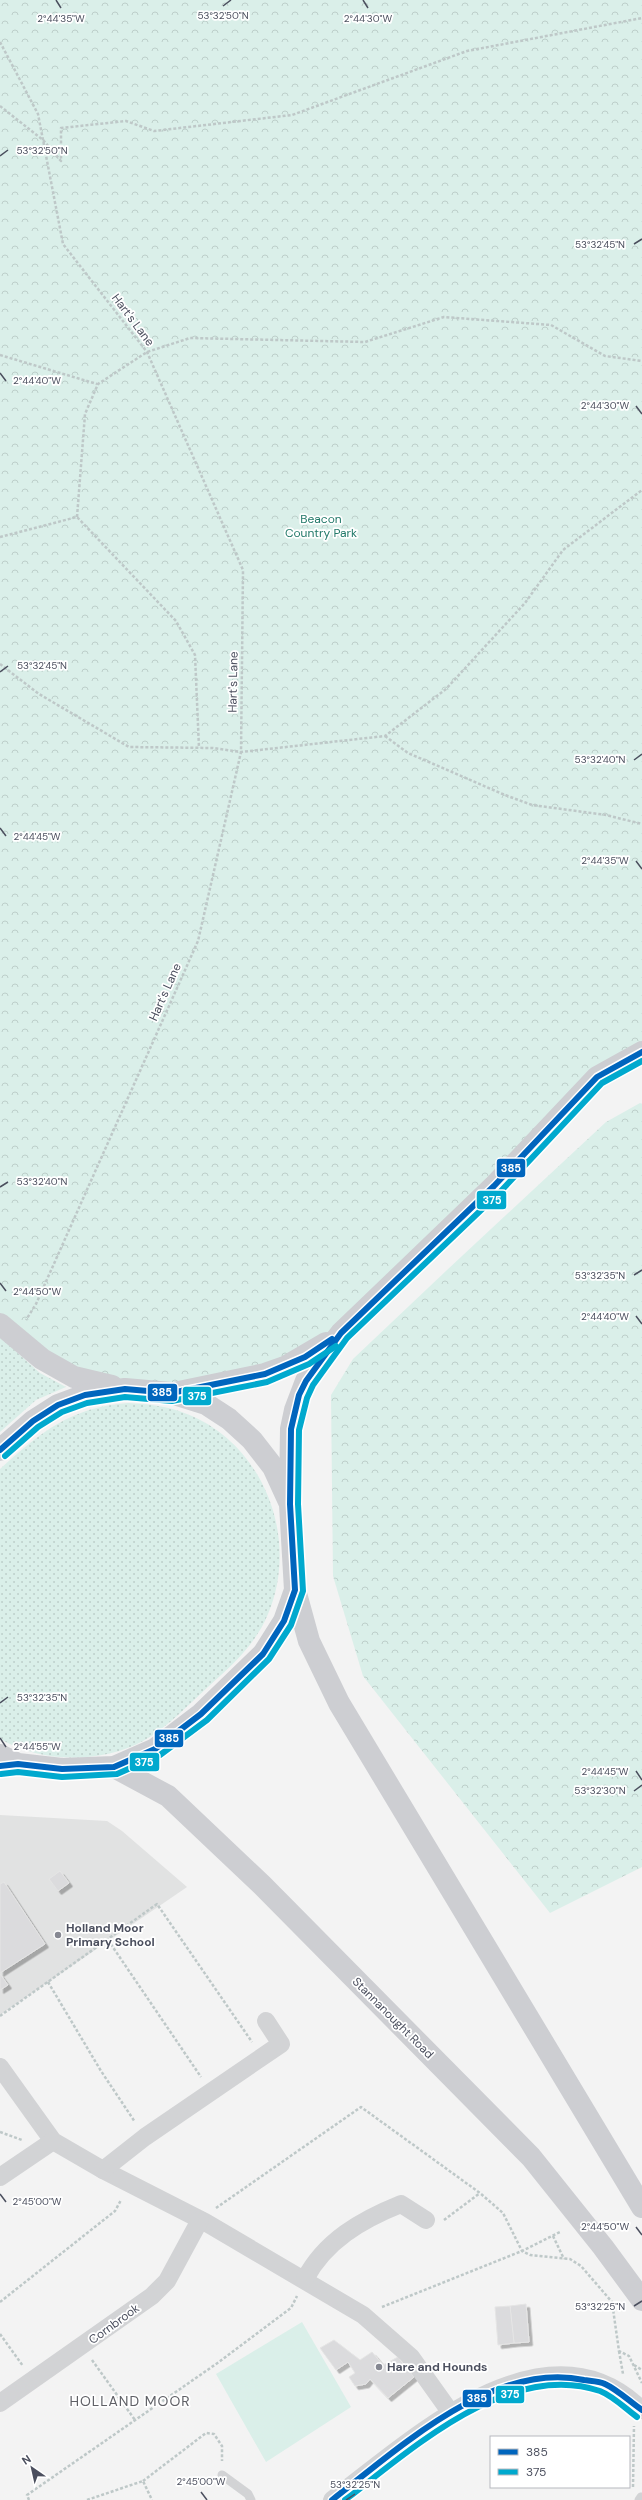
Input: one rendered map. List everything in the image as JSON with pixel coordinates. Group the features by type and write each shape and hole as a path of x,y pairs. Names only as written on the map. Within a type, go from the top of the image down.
{"main road":[{"path":"642,1052 597,1077 494,1186 341,1333 315,1366 299,1394 292,1429 290,1504 295,1590 309,1641 339,1703 642,2207"},
{"path":"7,1330 42,1359 74,1377 125,1388 171,1393 206,1404 229,1419 252,1440 273,1467 290,1504"},
{"path":"171,1393 265,1374 286,1367 341,1333"},
{"path":"0,1450 33,1421 58,1405 84,1394 125,1388"},
{"path":"0,1755 18,1764 62,1769 114,1767 155,1749 201,1714 263,1654 284,1621 295,1590"},
{"name":"Stannanought Road","path":"114,1767 168,1796 284,1908 531,2157 642,2300"}],"street":[{"path":"103,2170 145,2137 280,2044 266,2022"},
{"path":"0,2067 53,2141 103,2170 200,2220 305,2279 363,2315 411,2357 451,2413"},
{"path":"0,2177 53,2141"},
{"path":"305,2279 314,2262 323,2251 372,2216 401,2204 426,2220"},
{"name":"Cornbrook","path":"0,2403 82,2347 152,2296 167,2281 200,2220"},
{"path":"332,2500 451,2413 503,2386 546,2376 566,2376 588,2380 613,2389 641,2410"}],"lane":[{"path":"222,2474 248,2494 252,2500"}],"path":[{"path":"0,106 43,140 60,161 61,128 126,122 154,131 292,115 467,51 642,18"},
{"name":"Hart's Lane","path":"0,42 38,114 63,244 147,352 243,570 241,752 198,941 36,1304 7,1330"},
{"path":"199,748 195,655 176,621 77,517 84,414 98,384 147,352 190,338 365,342 444,317 551,325 605,356 642,361"},
{"path":"0,355 98,384"},
{"path":"0,664 39,694 129,748 199,748 241,752 386,736 446,689 525,603 563,550 642,490"},
{"path":"0,537 77,517"},
{"path":"386,736 408,753 505,796 532,805 606,815 642,824"},
{"path":"0,2016 157,1904 262,2057"},
{"path":"108,1940 211,2092"},
{"path":"48,1982 101,2071 145,2137"},
{"path":"0,2133 27,2142"},
{"path":"0,2302 115,2210 129,2183"},
{"path":"426,2220 440,2222 480,2193"},
{"path":"363,2315 522,2251 560,2232"},
{"path":"553,2236 564,2258"},
{"path":"29,2500 27,2495 135,2420 291,2308 305,2279"},
{"path":"0,2334 34,2380"},
{"path":"82,2347 135,2420"},
{"path":"642,2370 634,2365 642,2383"},
{"path":"86,2500 143,2481 206,2433 214,2434 222,2446 222,2474"},
{"path":"143,2481 152,2500"}],"shaded area":[{"name":"Holland Moor Primary School","path":"0,1815 107,1821 122,1831 187,1887 0,2015"}],"green space":[{"name":"Beacon Country Park","path":"0,0 642,0 642,1052 619,1064 305,1357 171,1393 74,1377 0,1324"},
{"path":"640,1103 642,1104 642,1867 550,1913 363,1676 333,1576 331,1395 353,1359 447,1270 606,1122"},
{"path":"0,1337 40,1373 66,1387 36,1400 0,1432"},
{"path":"128,1403 158,1406 187,1414 214,1428 237,1447 255,1471 268,1497 277,1526 280,1555 277,1585 263,1625 243,1653 185,1708 152,1735 126,1749 90,1757 71,1758 34,1753 16,1747 0,1739 0,1469 43,1433 73,1416 108,1405"},
{"path":"302,2322 351,2407 266,2462 216,2374"}],"building":[{"path":"60,1871 69,1883 58,1891 49,1879"},
{"path":"4,1882 45,1944 0,1973 0,1884"},
{"path":"0,1974 8,1985 0,1990"},
{"path":"526,2304 529,2342 514,2343 510,2306"},
{"path":"510,2306 514,2343 498,2345 495,2307"},
{"name":"Hare and Hounds","path":"334,2340 360,2360 372,2352 383,2365 398,2357 414,2377 388,2398 370,2379 366,2384 355,2386 349,2377 355,2373 348,2362 336,2370 320,2348"}],"transit line":[{"name":"385","path":"0,1766 18,1764 62,1769 114,1767 155,1749 201,1714 263,1654 284,1621 295,1590 290,1504 291,1429 299,1395 306,1381 341,1333 494,1186 597,1077 642,1052"},
{"name":"375","path":"1,1774 18,1772 62,1777 117,1774 160,1755 207,1720 269,1659 291,1625 303,1591 298,1504 299,1430 307,1398 313,1385 347,1338 500,1192 602,1083 642,1061"},
{"name":"385","path":"0,1450 33,1421 58,1405 85,1395 125,1389 171,1393 265,1374 305,1357 332,1339"},
{"name":"375","path":"5,1456 38,1427 62,1412 87,1403 125,1397 172,1401 267,1382 309,1364 336,1346"},
{"name":"385","path":"332,2500 417,2434 449,2413 482,2396 516,2383 550,2377 600,2382 615,2389 642,2410"},
{"name":"375","path":"345,2500 400,2457 431,2435 464,2415 497,2398 531,2388 566,2385 600,2391 615,2399 637,2417"}],"place":[{"name":"Holland Moor Primary School","path":"58,1935"},
{"name":"Hare and Hounds","path":"379,2367"}],"district":[{"name":"HOLLAND MOOR","path":"130,2401"}]}
